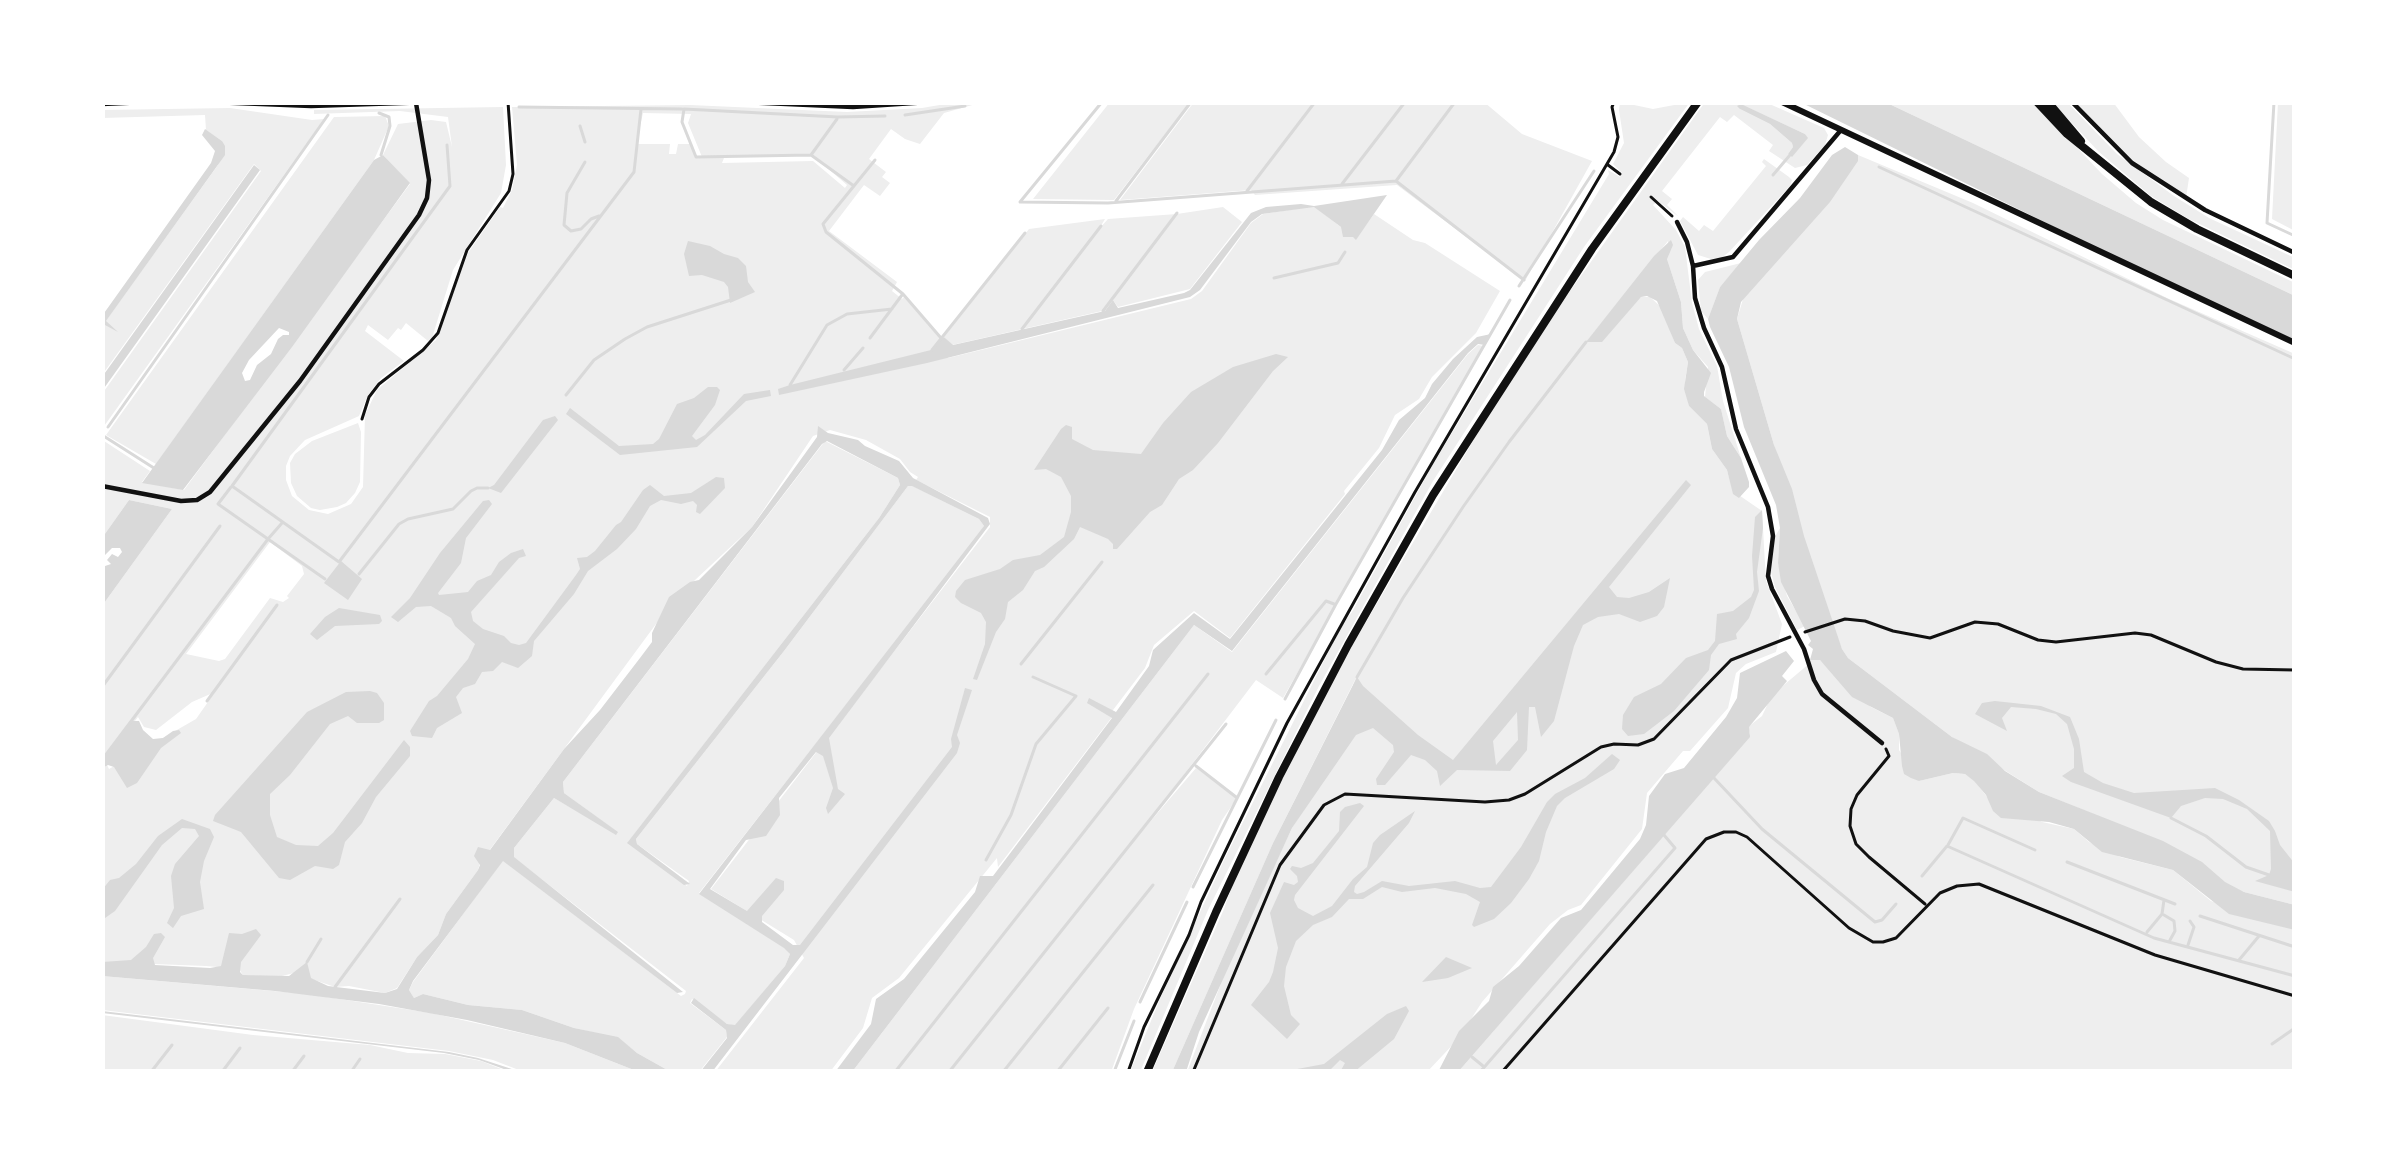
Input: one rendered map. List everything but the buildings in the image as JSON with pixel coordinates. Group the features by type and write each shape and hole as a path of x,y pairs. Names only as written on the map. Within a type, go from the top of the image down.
{"main road":[{"path":"1147,1072 1269,799 1433,495 1603,233 1698,102"},
{"path":"2037,102 2136,192 2169,214 2295,276"},
{"path":"2048,102 2094,156"}],"street":[{"path":"102,104 146,102"},
{"path":"211,102 311,106 432,102"},
{"path":"742,102 853,107 929,102"},
{"path":"1644,102 1668,102"},
{"path":"1782,102 2295,343"},
{"path":"2072,102 2132,163 2205,210 2295,253"},
{"path":"102,486 181,501 197,500 210,492 300,382 419,215 429,180 416,103"},
{"path":"1694,266 1733,257 1841,130"},
{"path":"1677,222 1694,266 1694,298 1722,367 1736,429 1768,507 1772,589 1798,634 1822,694 1882,742"}],"lane":[{"path":"362,418 379,383 438,333 467,250 508,191 512,174 508,102"}],"path":[{"path":"1128,1072 1201,902 1287,722 1395,526 1614,152 1618,137 1614,102"},
{"path":"1607,164 1620,174"},
{"path":"1652,196 1677,222"},
{"path":"1193,1072 1280,865 1324,805 1345,794 1509,800 1601,747 1639,745 1654,739 1731,660 1842,620 1865,621 1930,638 1975,622 2056,642 2134,633 2243,669 2295,670"},
{"path":"1889,756 1857,795 1850,826 1856,844 1926,905"},
{"path":"1502,1072 1706,839 1717,833 1736,832 1747,838 1867,940 1896,938 1940,893 1979,884 2156,955 2295,996"}],"shaded area":[{"path":"983,102 944,113 920,144 891,129 869,159 886,172 882,177 890,183 880,196 864,185 829,231 897,282 892,291 904,297 940,338 937,343 948,358 1191,299 1202,291 1251,223 1263,214 1314,206 1356,239 1374,214 1500,291 1476,333 1432,377 1419,399 1395,415 1379,448 1345,494 1230,638 1194,611 1154,645 1145,668 1112,717 998,867 997,858 899,978 872,998 863,1028 830,1072 715,1072 804,958 794,940 711,889 990,527 990,517 916,480 900,459 866,440 830,430 813,436 752,527 656,624 480,863 446,914 438,935 397,988 385,993 335,987 294,973 243,975 239,969 102,962 102,606 172,509 129,500 102,538 102,444 150,471 142,482 184,490 410,184 383,155 398,124 446,122 452,147 448,117 400,111 314,114 314,110 503,107 506,165 501,193 453,270 432,338 428,341 406,323 388,340 368,325 365,331 404,361 381,378 359,416 305,440 290,456 286,480 292,496 309,510 328,514 351,504 363,487 365,415 377,390 436,340 468,253 512,190 517,165 512,107 690,105 847,112","holes":["643,113 691,114 688,123 702,157 696,157 691,144 678,144 676,154 669,154 670,144 636,144","811,154 845,188 813,161 722,163 724,158 702,157","270,542 302,566 304,574 289,598 283,602 270,598 225,659 186,654","215,692 196,719 109,769 105,761 138,717 144,727 156,730 192,702"]},
{"path":"1110,102 1190,102 1114,200 1033,199"},
{"path":"1194,102 1484,102 1522,134 1592,161 1525,281 1397,185 1120,200"},
{"path":"1620,102 1653,109 1690,102 1584,247 1433,481 1319,686 1208,910 1140,1072 1130,1072 1225,858 1342,625 1608,170 1620,177 1622,173 1613,164 1624,143"},
{"path":"1705,102 1765,102 1824,128 1825,145 1807,165 1795,168 1769,151 1773,145 1734,115 1727,122 1720,117 1662,191 1672,199 1667,205 1679,217 1658,201 1653,205 1685,247 1692,303 1717,366 1741,458 1727,436 1721,409 1705,397 1708,367 1683,328 1681,302 1667,259 1668,241 1587,341 1641,297 1650,297 1661,307 1688,362 1689,406 1707,424 1712,449 1727,470 1733,491 1762,511 1766,581 1782,624 1776,652 1736,673 1728,708 1647,793 1642,829 1581,905 1550,924 1427,1072 1187,1072 1230,960 1306,806 1356,678 1273,843 1172,1072 1152,1072 1242,857 1327,688 1479,431 1558,308","holes":["1740,104 1807,138 1791,157 1792,143 1770,124 1740,109"]},
{"path":"1800,102 1885,102 2295,296 2295,340 2122,260"},
{"path":"1885,102 2034,102 2136,203 2295,283 2295,296"},
{"path":"2052,102 2067,102 2117,154 2174,196 2209,218 2295,258 2295,270 2151,196 2099,152"},
{"path":"2074,102 2113,102 2139,137 2189,178 2186,198 2132,160"},
{"path":"2278,102 2295,102 2295,231 2272,219"},
{"path":"1741,104 1808,138 1792,157 1788,154 1792,143 1770,124 1740,109"},
{"path":"230,108 324,119 102,429 102,394 261,171 254,164 102,375 102,326 218,165 222,141 206,130 205,115 102,118 102,110"},
{"path":"385,116 389,126 374,160 156,464 106,435 334,117"},
{"path":"205,129 222,141 225,155 106,321 118,332 102,327 102,316 211,163 215,151 202,135"},
{"path":"1845,147 1858,155 1858,161 1830,202 1741,302 1737,319 1842,649 1952,737 1987,754 2039,792 2163,841 2244,892 2295,905 2295,930 2229,914 2173,870 2102,852 2074,829 2001,818 1965,774 1911,778 1904,774 1893,718 1852,697 1820,660 1810,660 1811,641 1781,582 1776,505 1708,319 1720,287 1832,155"},
{"path":"383,155 410,183 183,490 142,483 374,160","holes":["279,328 289,332 278,339 271,354 245,381 242,373 249,360"]},
{"path":"1858,155 1973,203 2167,298 2295,354 2295,905 2223,883 2126,827 2039,792 1952,737 1842,649 1737,319 1747,286"},
{"path":"1764,159 1792,180 1790,186 1721,258 1698,255 1680,221 1683,217 1699,231 1704,225 1713,231 1766,166"},
{"path":"254,165 260,170 102,391 102,377"},
{"path":"1387,195 1356,240 1343,237 1341,227 1314,207 1262,214 1190,297 779,395 778,389 790,385 931,350 944,337 953,345 1105,311 1113,300 1118,308 1184,293 1251,213 1266,207 1314,206"},
{"path":"1223,207 1242,222 1190,289 1118,307 1113,300 1119,289 1102,311 952,345 944,337 1029,229 1105,219 1099,229 1108,219"},
{"path":"1671,240 1667,259 1681,302 1683,328 1711,373 1704,396 1721,409 1727,436 1749,482 1739,498 1712,449 1707,424 1689,406 1684,389 1688,362 1657,301 1641,297 1602,342 1586,342"},
{"path":"688,241 738,258 755,292 730,303 724,282 689,276 684,254"},
{"path":"1741,263 1720,287 1708,319 1701,311 1698,280 1705,272"},
{"path":"1491,334 1485,345 1478,344 1468,353 1232,651 1194,625 852,1072 835,1072 871,1024 876,999 904,979 975,892 980,876 993,876 1112,718 1087,703 1089,698 1116,712 1149,666 1153,650 1194,613 1230,639 1382,450 1399,420 1425,398 1453,359 1477,337"},
{"path":"1478,345 1484,346 1283,698 1256,680 1132,843 1196,768 1237,798 1222,820 1134,1009 1111,1072 852,1072 1194,625 1232,652"},
{"path":"1276,354 1288,357 1218,443 1117,549 1108,539 1080,527 1074,539 1035,571 1008,602 1005,619 977,680 973,679 985,644 986,622 981,613 955,597 956,591 965,580 1013,560 1040,555 1064,537 1071,496 1061,477 1046,469 1034,470 1061,429 1072,427 1072,439 1093,450 1141,454 1191,392 1233,367"},
{"path":"708,387 720,390 692,436 696,440 744,394 770,390 771,396 746,401 697,447 620,455 566,414 570,408 619,446 653,444 677,404"},
{"path":"555,416 558,420 501,493 488,488 543,420"},
{"path":"358,423 360,482 355,493 337,507 311,508 297,496 290,463 312,441"},
{"path":"818,426 899,461 913,478 988,518 990,524 829,738 838,789 845,794 828,814 833,788 823,756 816,752 779,798 780,815 766,836 746,840 710,889 747,911 776,878 784,881 784,890 762,922 793,945 800,945 952,747 965,688 972,690 957,735 957,753 712,1072 700,1072 727,1038 726,1030 691,1003 694,998 735,1025 790,954 699,894 984,526 979,519 908,486 636,839 690,884 684,885 627,843 900,485 898,478 827,441 563,782 564,793 616,835 554,798 514,848 514,857 683,992 677,993 503,861 409,990 414,998 423,994 468,1005 522,1010 618,1037 671,1072 639,1072 565,1043 379,1004 102,976 102,962 131,960 154,934 161,933 165,937 153,958 155,965 221,966 229,933 256,929 261,935 241,962 243,975 289,976 307,962 311,978 328,986 385,993 397,989 478,870 474,856 478,847 490,850 564,749 640,658 652,642 669,597 699,580 752,527 817,437"},
{"path":"825,441 898,478 900,485 628,842 687,886 689,881 636,839 908,486 979,519 982,531 699,893 785,948 790,954 785,966 735,1026 692,999 690,1003 726,1030 727,1037 699,1072 671,1072 618,1038 522,1010 468,1005 423,994 414,998 409,990 413,982 503,860 681,996 685,994 513,857 514,848 554,798 617,834 564,793 563,782"},
{"path":"716,477 724,478 725,488 700,514 693,501 661,500 650,506 617,549 588,571 534,641 532,656 518,668 502,662 493,671 482,672 475,684 456,697 462,713 437,728 432,738 412,736 410,731 429,701 468,659 475,644 451,618 431,606 416,607 398,622 391,617 483,501 492,504 466,538 461,563 438,593 468,592 491,575 499,562 523,549 526,556 471,612 483,629 519,645 526,643 580,569 577,558 595,551 643,490 650,485 664,496 691,493"},
{"path":"1686,480 1691,485 1609,587 1617,597 1629,598 1670,578 1664,607 1657,616 1640,622 1619,614 1583,625 1554,721 1541,737 1535,707 1529,707 1527,750 1510,771 1457,770 1440,786 1437,771 1411,755 1385,785 1377,785 1393,745 1373,728 1356,735 1292,828 1199,1032 1186,1072 1172,1072 1273,843 1357,677 1418,735 1453,760","holes":["1517,712 1518,740 1496,765 1493,741"]},
{"path":"129,500 172,509 102,606 102,567 111,564 107,560 112,554 118,557 122,552 112,548 102,558 102,538"},
{"path":"1762,510 1759,591 1737,639 1719,644 1709,670 1674,711 1644,734 1628,736 1622,729 1623,715 1634,697 1661,684 1686,658 1708,650 1715,641 1717,614 1733,611 1751,597 1755,517"},
{"path":"1780,528 1778,563 1787,596 1805,626 1797,630 1771,572 1772,542"},
{"path":"341,561 362,579 348,600 324,583"},
{"path":"339,608 380,615 382,621 335,626 317,640 310,634"},
{"path":"1786,651 1794,661 1782,676 1787,681 1749,727 1750,737 1458,1072 1438,1072 1459,1031 1489,1001 1493,987 1519,966 1561,918 1581,910 1640,839 1649,796 1665,774 1684,768 1726,717 1737,698 1740,673"},
{"path":"1810,660 1820,660 1871,707 1893,718 1899,750 1919,781 1965,774 1987,797 2042,822 2074,829 2120,857 2173,870 2211,901 2295,930 2295,1072 1458,1072 1741,746 1750,734 1748,727 1762,716 1772,695"},
{"path":"370,691 384,703 384,720 357,723 348,716 330,724 270,794 277,837 296,845 318,846 404,740 410,756 345,842 339,865 333,869 315,866 290,880 279,878 241,832 213,821 215,815 307,712 346,692"},
{"path":"1982,703 2041,706 2070,717 2084,772 2103,783 2134,793 2215,788 2239,800 2269,821 2295,864 2295,892 2255,881 2271,869 2270,831 2247,809 2205,798 2181,806 2171,818 2071,782 2062,776 2074,768 2067,724 2056,714 2011,707 2002,718 2007,731 1975,714"},
{"path":"131,721 139,721 153,739 173,731 181,733 161,748 137,783 127,788 114,767 102,768 102,760"},
{"path":"1612,754 1620,760 1614,769 1557,806 1529,879 1494,919 1474,927 1480,902 1466,894 1382,887 1363,899 1349,899 1296,941 1284,986 1291,1015 1300,1024 1287,1039 1251,1005 1273,972 1278,948 1270,913 1284,882 1298,882 1290,869 1313,863 1339,831 1340,812 1345,807 1364,806 1295,895 1298,908 1313,916 1332,906 1367,867 1380,835 1415,811 1354,892 1364,892 1382,881 1409,886 1455,881 1491,887 1547,802"},
{"path":"182,819 210,829 214,837 200,882 204,909 181,916 173,928 167,923 174,908 171,876 175,864 199,836 195,829 182,828 162,845 105,918 102,931 102,890"},
{"path":"1446,957 1472,968 1422,982"},
{"path":"102,976 307,994 431,1013 565,1043 639,1072 524,1072 449,1051 102,1010"},
{"path":"1406,1006 1409,1011 1394,1039 1354,1072 1340,1072 1345,1063 1340,1060 1328,1072 1281,1072 1324,1064 1387,1014"},
{"path":"102,1011 449,1052 521,1072 444,1053"},
{"path":"102,1015 445,1054 509,1072 102,1072"}],"waterway":[{"path":"1102,102 1020,202 1108,203 1396,181"},
{"path":"1116,201 1191,102"},
{"path":"1247,191 1315,102"},
{"path":"1342,184 1405,102"},
{"path":"1455,102 1396,181 1524,280"},
{"path":"2274,102 2267,223 2295,236"},
{"path":"905,115 965,106"},
{"path":"519,107 682,109"},
{"path":"447,145 450,186 232,486 339,562 634,172 641,109"},
{"path":"854,186 811,155 696,157 682,122 684,109 885,116"},
{"path":"379,113 389,117 390,126 381,155"},
{"path":"108,427 328,115"},
{"path":"811,155 837,119"},
{"path":"580,126 585,142"},
{"path":"1773,175 1790,155"},
{"path":"875,160 823,224 826,232 903,294 941,338"},
{"path":"585,162 567,193 564,225 571,231 581,229 599,216"},
{"path":"1879,167 2295,359"},
{"path":"1519,286 1594,171"},
{"path":"1103,311 1177,213"},
{"path":"1022,329 1101,226"},
{"path":"932,350 1025,233"},
{"path":"1274,278 1338,263 1345,252"},
{"path":"870,338 902,295"},
{"path":"566,395 594,360 625,339 647,327 731,300"},
{"path":"1285,699 1510,300"},
{"path":"790,385 827,325 847,314 892,309"},
{"path":"1357,677 1463,507 1586,342"},
{"path":"844,370 863,348"},
{"path":"102,435 157,470"},
{"path":"231,487 218,504 325,579"},
{"path":"359,574 399,524 453,509 471,491 488,488"},
{"path":"102,760 282,523"},
{"path":"102,687 220,526"},
{"path":"1021,664 1102,562"},
{"path":"1266,674 1326,601 1334,604"},
{"path":"207,701 277,605"},
{"path":"895,1072 1208,674"},
{"path":"986,860 1011,815 1036,744 1076,696 1033,677"},
{"path":"1193,887 1276,720"},
{"path":"949,1072 1226,724"},
{"path":"1196,766 1236,797"},
{"path":"1714,778 1762,829 1875,922 1896,904"},
{"path":"1948,845 1963,818 2035,850"},
{"path":"2171,818 2206,836 2246,867 2269,875"},
{"path":"1480,1072 1675,848 1664,835"},
{"path":"1922,876 1947,846 2154,938 2295,976"},
{"path":"2067,862 2175,904"},
{"path":"1003,1072 1153,885"},
{"path":"335,987 400,899"},
{"path":"2147,932 2162,914 2164,900"},
{"path":"1140,1002 1187,902"},
{"path":"2164,915 2174,921 2170,940"},
{"path":"2200,916 2295,947"},
{"path":"2188,945 2194,927 2190,921"},
{"path":"2239,960 2259,936"},
{"path":"307,962 321,939"},
{"path":"1057,1072 1108,1008"},
{"path":"1114,1072 1134,1021"},
{"path":"2272,1044 2295,1028"},
{"path":"151,1072 172,1045"},
{"path":"222,1072 240,1048"},
{"path":"292,1072 304,1056"},
{"path":"1472,1057 1483,1066"},
{"path":"351,1072 360,1059"}]}
